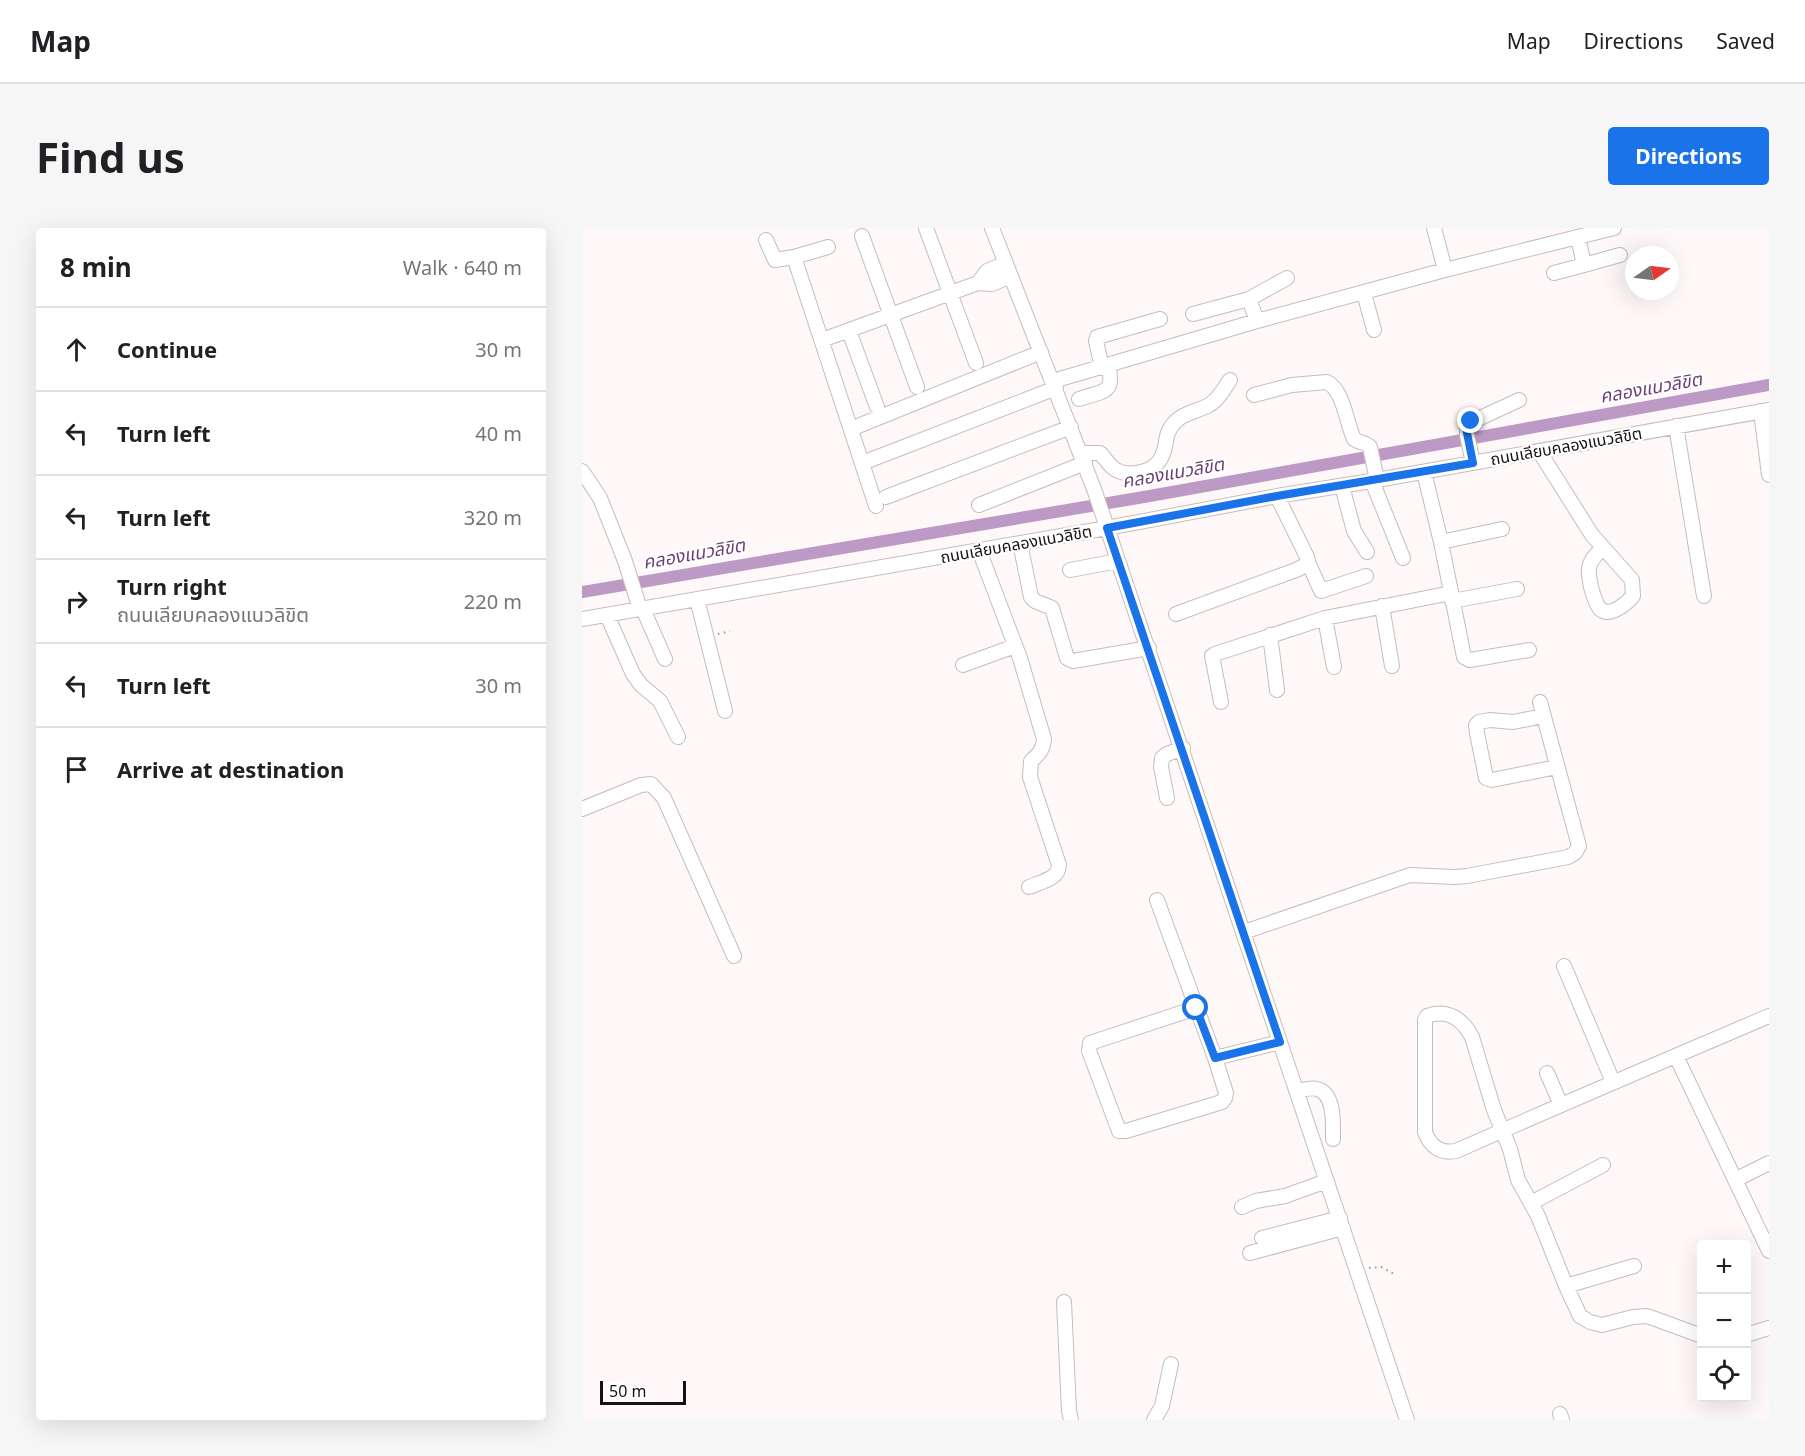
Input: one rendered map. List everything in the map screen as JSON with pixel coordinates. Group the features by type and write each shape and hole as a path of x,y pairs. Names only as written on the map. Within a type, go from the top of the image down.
{"street":[{"path":"926,228 976,363"},
{"path":"992,228 1055,384 1094,489 1183,748 1407,1420"},
{"path":"1434,228 1445,270"},
{"path":"870,460 1055,384 1105,367 1257,321 1445,270 1614,228"},
{"path":"862,236 917,387"},
{"path":"1578,237 1584,265"},
{"path":"766,240 775,260 828,247"},
{"path":"1554,273 1620,255"},
{"path":"794,257 881,502 1071,427"},
{"path":"822,340 978,283 992,284 1008,269"},
{"path":"1193,314 1249,299 1287,278"},
{"path":"1364,293 1374,330"},
{"path":"1249,299 1257,321"},
{"path":"1079,399 1107,389 1112,380 1095,341 1098,337 1160,319"},
{"path":"849,331 877,407"},
{"path":"858,426 1041,352"},
{"path":"979,505 1083,458 1100,453 1120,471 1133,473 1154,467 1163,456 1167,432 1175,422 1212,403 1230,380"},
{"path":"1254,395 1292,385 1327,382 1330,384 1339,399 1354,438 1357,442 1368,444 1372,453 1375,477 1403,558"},
{"path":"1471,458 1466,428 1471,421 1519,400"},
{"path":"1765,410 1769,475"},
{"name":"ถนนเลียบคลองแนวลิขิต","path":"582,620 640,606 697,599 1020,543 1105,522 1342,486 1375,477 1424,472 1471,458 1539,451 1765,410"},
{"path":"1676,426 1704,596"},
{"path":"1539,451 1571,504 1602,548"},
{"path":"582,471 600,498 640,606 665,659"},
{"path":"1424,472 1441,542 1464,657 1466,659 1529,650"},
{"path":"1342,486 1354,531 1367,552"},
{"path":"1277,496 1321,591 1366,576"},
{"path":"1441,542 1502,529"},
{"path":"1020,543 1031,597 1052,608 1067,658 1073,661 1149,648"},
{"path":"980,550 1016,646 1044,739 1043,748 1031,761 1030,777 1059,870 1056,875 1029,887"},
{"path":"1070,570 1118,561"},
{"path":"1176,614 1296,570 1308,562"},
{"path":"1221,702 1212,656 1215,654 1325,618 1382,606 1516,589"},
{"path":"697,599 725,711"},
{"path":"1382,606 1392,666"},
{"path":"607,615 633,674 641,685 660,701 678,737"},
{"path":"1325,618 1334,667"},
{"path":"1270,635 1277,690"},
{"path":"963,665 1016,646"},
{"path":"1244,932 1410,875 1455,877 1568,857 1575,853 1579,846 1541,709 1513,722 1490,720 1479,722 1476,725 1486,778 1492,780 1557,767"},
{"path":"1167,798 1161,767 1162,758 1183,748"},
{"path":"582,809 641,785 651,784 659,790 734,956"},
{"path":"1157,900 1215,1058 1226,1098 1222,1102 1126,1131 1119,1131 1089,1051 1090,1043 1196,1008"},
{"path":"1564,966 1613,1082"},
{"path":"1697,1335 1647,1316 1602,1325 1580,1316 1531,1203 1518,1180 1503,1130 1494,1110 1472,1037 1467,1027 1449,1014 1439,1013 1427,1016 1425,1020 1425,1132 1428,1141 1437,1149 1452,1152 1503,1130 1561,1105 1613,1082 1769,1016"},
{"path":"1215,1058 1280,1042"},
{"path":"1676,1056 1769,1251"},
{"path":"1547,1073 1561,1105"},
{"path":"1297,1092 1314,1088 1325,1094 1330,1106 1333,1138"},
{"path":"1735,1180 1769,1163"},
{"path":"1531,1203 1604,1165"},
{"path":"1242,1207 1256,1201 1285,1196 1327,1181"},
{"path":"1262,1239 1341,1223"},
{"path":"1250,1253 1341,1223"},
{"path":"1566,1287 1634,1266"},
{"path":"1064,1302 1071,1420"},
{"path":"1751,1333 1769,1328"},
{"path":"1154,1420 1162,1406 1170,1364"}],"path":[{"path":"1358,1271 1373,1266 1381,1267 1394,1274"}],"waterway":[{"name":"คลองแนวลิขิต","path":"582,592 1144,497 1769,385"}],"route":[{"path":"1196,1008 1215,1058 1280,1042 1107,528 1473,463 1466,428 1471,421"}]}
